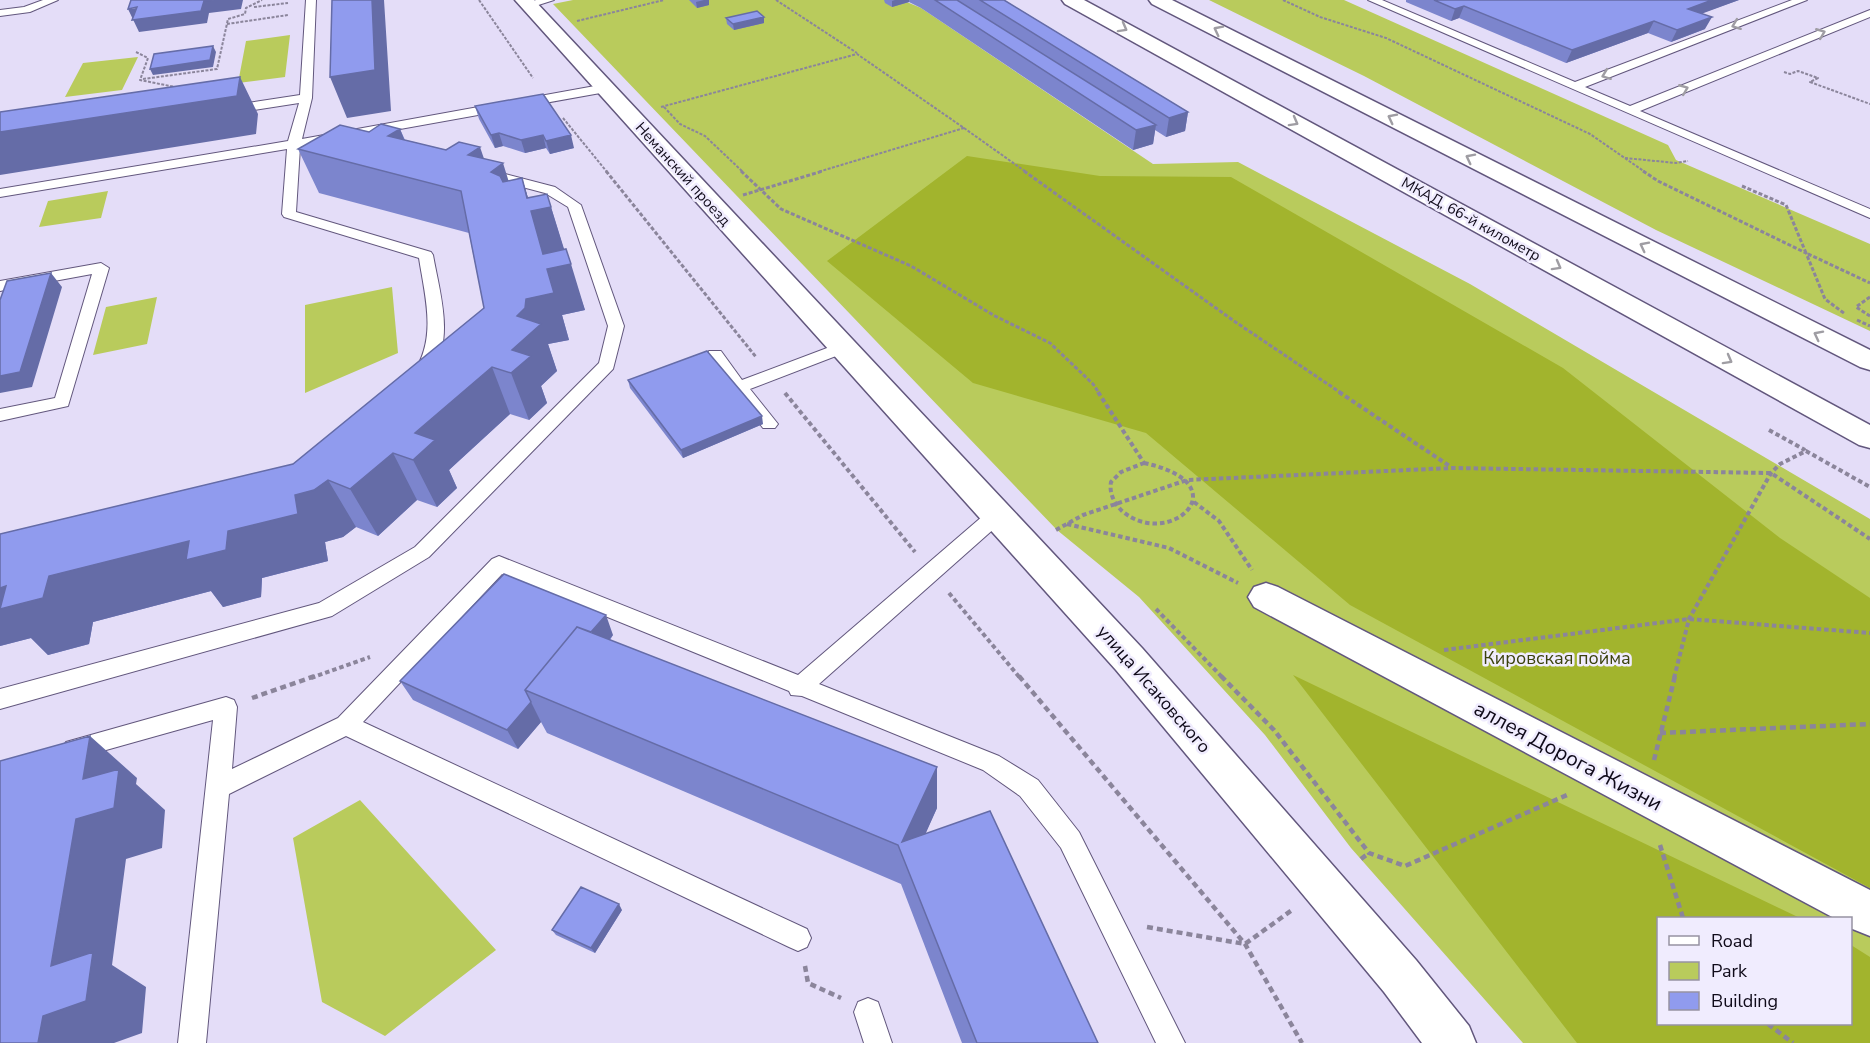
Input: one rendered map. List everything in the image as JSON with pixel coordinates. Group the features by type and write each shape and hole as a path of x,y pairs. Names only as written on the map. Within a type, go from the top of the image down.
{"main road":[{"name":"МКАД, 66-й километр","path":"1071,0 1870,438"},
{"path":"1158,0 1870,361"},
{"name":"Неманский проезд","path":"534,2 549,28 843,347"},
{"name":"улица Исаковского","path":"843,347 1129,659 1400,975 1452,1043"},
{"name":"аллея Дорога Жизни","path":"1266,597 1870,914"}],"lane":[{"path":"0,13 26,10 53,0"},
{"path":"1373,0 1870,214"},
{"path":"1576,86 1802,0"},
{"path":"306,5 306,98 294,144 289,214 426,255 437,340 426,369 408,384"},
{"path":"1631,110 1870,13"},
{"path":"0,193 294,144 606,88"},
{"path":"219,111 306,98"},
{"path":"340,136 384,147"},
{"path":"0,699 325,610 422,552 607,366 616,326 574,205 550,190 461,167"},
{"path":"0,286 101,268 62,402 0,415"},
{"path":"739,387 843,347"},
{"path":"715,355 769,424"},
{"path":"799,688 998,514"},
{"path":"219,787 346,725 499,564 799,688 991,763 1029,788 1070,840 1171,1043"},
{"path":"54,755 226,707 192,1043"},
{"path":"346,725 798,938"},
{"path":"868,1012 878,1043"}],"path":[{"path":"140,80 217,69 228,19 244,14 246,8 262,0"},
{"path":"479,0 547,99 770,374 931,571 1245,944 1302,1043"},
{"path":"549,28 664,0"},
{"path":"777,0 964,128 1234,321 1452,468"},
{"path":"1283,0 1320,17 1386,38 1590,134 1658,181 1870,283"},
{"path":"250,8 306,5"},
{"path":"227,24 306,5"},
{"path":"136,52 148,58 140,80"},
{"path":"630,116 857,54"},
{"path":"140,80 178,88"},
{"path":"664,106 680,124 705,136 781,209 911,266 995,316 1050,343 1093,384 1144,463"},
{"path":"711,205 964,128"},
{"path":"1625,158 1676,163 1688,161 1685,156"},
{"path":"1742,186 1786,205 1825,299 1846,315"},
{"path":"1870,297 1856,307 1870,316"},
{"path":"1854,319 1870,326"},
{"path":"1769,430 1870,487"},
{"path":"1683,917 1645,796 1689,619 1771,473 1780,464 1806,451"},
{"path":"1144,463 1175,470 1187,480 1194,491 1194,502 1188,512 1176,520 1160,523 1143,521 1128,515 1116,505 1111,494 1111,482 1118,472 1129,466 1144,463"},
{"path":"1083,515 1187,480 1452,468 1771,473 1870,539"},
{"path":"1194,502 1219,521 1246,558 1266,597"},
{"path":"1067,524 1169,548 1266,597"},
{"path":"1156,609 1274,730 1369,853 1405,866 1609,777"},
{"path":"1441,651 1689,619 1870,633"},
{"path":"226,707 373,655"},
{"path":"1660,733 1870,724"},
{"path":"1361,859 1369,853"},
{"path":"1110,920 1245,944 1293,909"},
{"path":"808,983 843,999"},
{"path":"1770,1025 1793,1043"}],"green space":[{"name":"Кировская пойма","path":"573,0 902,0 921,8 1153,164 1238,162 1470,284 1870,519 1870,1043 1523,1043 1351,848 1265,735 1139,597 1057,530 553,4"},
{"path":"1209,0 1344,0 1668,145 1676,160 1870,244 1870,331 1656,230 1364,76"},
{"path":"290,35 285,77 238,83 246,41"},
{"path":"138,57 122,90 65,97 83,63"},
{"path":"967,156 1100,176 1231,177 1563,368 1780,538 1870,598 1870,888 1350,605 1146,433 973,383 827,261"},
{"path":"108,191 101,218 39,227 48,201"},
{"path":"392,287 398,353 305,393 305,305"},
{"path":"157,297 147,344 93,355 106,307"},
{"path":"1293,675 1798,917 1657,917 1657,1025 1852,1025 1852,946 1870,957 1870,1043 1577,1043"},
{"path":"360,800 496,950 385,1036 322,1002 293,838"}],"building":[{"path":"131,0 214,0 204,1 201,11 132,20 137,7 128,9"},
{"path":"332,0 372,0 375,70 330,77"},
{"path":"935,0 957,0 1156,125 1136,130"},
{"path":"980,0 1004,0 1188,112 1169,118"},
{"path":"1434,0 1712,0 1688,9 1712,17 1677,30 1654,21 1572,50 1464,6 1455,9"},
{"path":"757,11 764,17 733,24 726,18"},
{"path":"213,46 210,60 150,69 154,54"},
{"path":"240,77 237,96 0,132 0,112"},
{"path":"543,94 571,135 546,141 543,135 521,140 499,133 491,135 475,106"},
{"path":"381,124 400,129 388,136 446,150 459,142 480,147 468,155 503,163 491,172 500,176 503,182 522,178 527,198 547,194 551,207 531,211 543,254 566,249 571,264 547,269 554,293 526,299 525,308 517,316 541,324 512,350 531,356 511,373 492,367 415,433 435,440 413,460 393,453 350,489 328,480 314,490 295,495 298,514 228,531 226,550 186,560 189,541 49,576 43,598 0,609 6,586 0,588 0,534 293,464 484,308 461,191 298,149 340,125 369,132"},
{"path":"51,273 20,372 0,376 0,300 7,281"},
{"path":"707,351 762,416 681,450 628,380"},
{"path":"504,574 606,615 591,632 577,627 525,690 531,702 507,730 400,681"},
{"path":"577,627 937,767 902,842 990,811 1098,1043 977,1043 898,845 525,690"},
{"path":"90,736 83,779 119,769 114,808 76,819 51,966 93,952 86,1001 43,1016 38,1043 0,1043 0,761"},
{"path":"581,887 619,904 591,948 552,930"}]}
